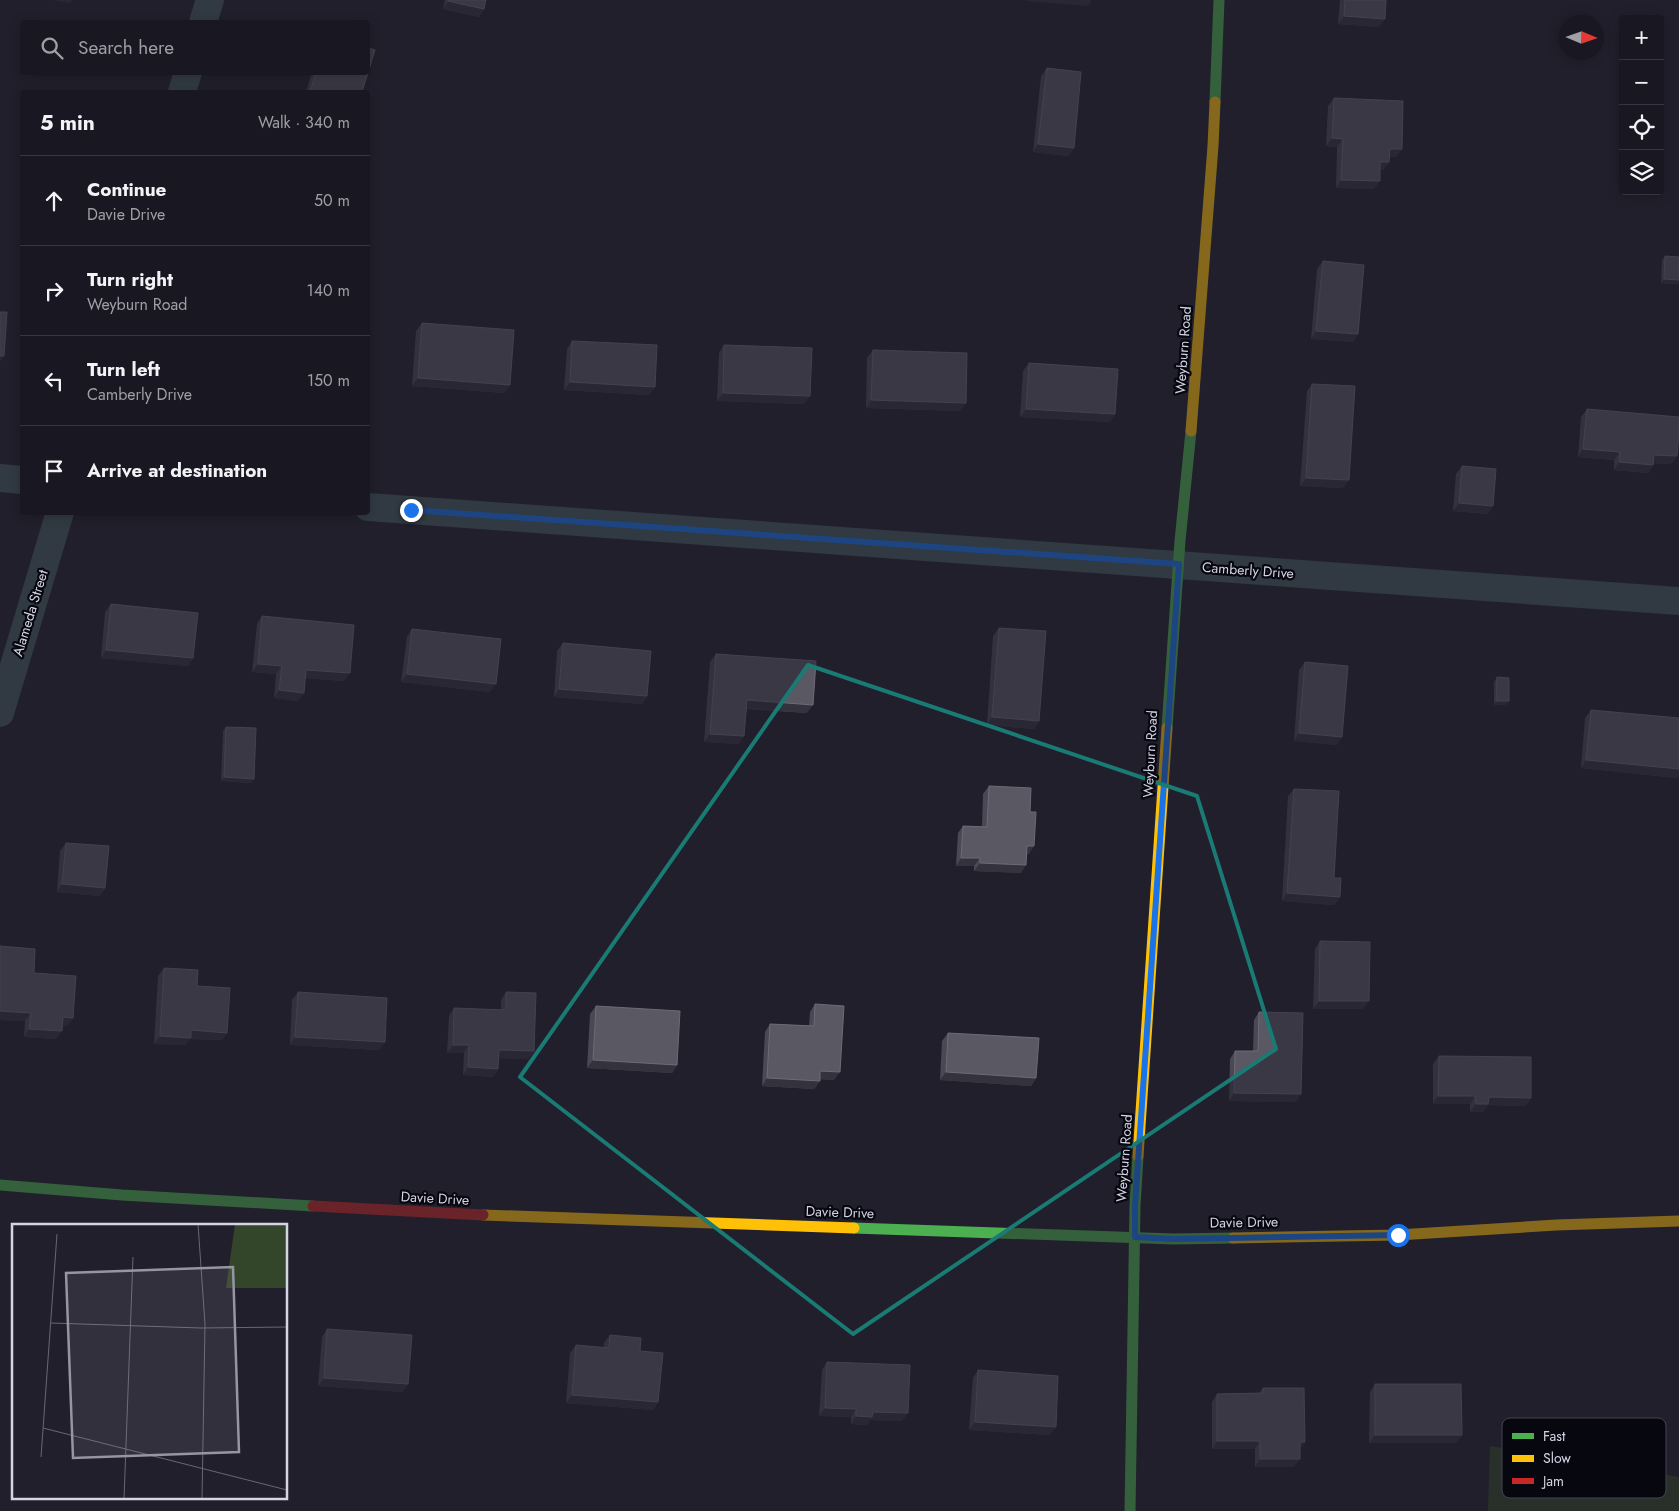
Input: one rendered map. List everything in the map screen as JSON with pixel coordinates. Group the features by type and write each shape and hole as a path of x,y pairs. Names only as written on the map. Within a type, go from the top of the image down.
{"street":[{"path":"204,20 210,0"},
{"name":"Weyburn Road","path":"1130,1511 1135,1206 1179,564 1196,389 1207,234 1219,0"},
{"path":"183,90 187,75"},
{"path":"0,478 20,480"},
{"name":"Camberly Drive","path":"370,507 1679,601"},
{"name":"Alameda Street","path":"0,713 59,515"},
{"name":"Davie Drive","path":"0,1185 132,1196 457,1214 1174,1239 1398,1235 1556,1226 1679,1222"}],"highlighted area":[{"path":"808,665 1197,796 1276,1049 853,1334 520,1077"}],"green space":[{"path":"1490,1446 1502,1448 1502,1498 1666,1498 1666,1475 1679,1477 1679,1511 1488,1511"}],"building":[{"path":"448,0 486,0 484,9"},
{"path":"1345,0 1386,0 1385,19 1344,16"},
{"path":"370,49 375,50 370,66"},
{"path":"1047,68 1081,72 1074,148 1038,144"},
{"path":"315,75 367,75 363,90 311,90"},
{"path":"1334,98 1403,101 1402,149 1390,149 1389,162 1380,162 1380,181 1341,180 1343,139 1332,138"},
{"path":"1665,256 1679,257 1679,280 1664,279"},
{"path":"1323,261 1364,265 1358,334 1316,331"},
{"path":"0,312 7,312 4,356 0,356"},
{"path":"422,323 514,330 510,385 418,378"},
{"path":"572,341 657,345 655,387 570,382"},
{"path":"724,345 812,348 810,396 723,393"},
{"path":"873,350 967,353 966,403 871,400"},
{"path":"1029,363 1118,369 1115,414 1026,409"},
{"path":"1312,384 1355,386 1349,480 1306,478"},
{"path":"1587,409 1679,417 1677,456 1654,455 1653,465 1619,462 1620,452 1583,449"},
{"path":"1462,466 1496,469 1493,506 1459,503"},
{"path":"111,604 198,613 193,658 106,650"},
{"path":"262,616 354,625 350,673 306,670 304,693 279,690 282,666 258,664"},
{"path":"999,628 1046,631 1039,721 992,717"},
{"path":"412,629 501,639 496,684 407,674"},
{"path":"563,643 651,651 647,696 559,689"},
{"path":"716,654 816,661 813,705 747,700 744,736 710,734"},
{"path":"1305,662 1348,666 1342,737 1299,733"},
{"path":"1497,677 1509,678 1509,701 1496,701"},
{"path":"1591,710 1679,718 1679,769 1586,760"},
{"path":"226,727 256,728 254,779 224,777"},
{"path":"989,786 1031,788 1030,812 1036,812 1034,846 1027,846 1026,865 980,863 980,858 961,858 963,826 987,827"},
{"path":"1294,789 1339,791 1334,878 1341,878 1340,897 1287,893"},
{"path":"66,843 109,846 105,888 62,884"},
{"path":"1320,941 1370,942 1369,1001 1319,1001"},
{"path":"0,946 35,949 34,973 76,976 73,1018 63,1017 62,1031 29,1029 31,1013 0,1011"},
{"path":"164,968 198,970 197,986 230,988 227,1033 191,1030 191,1038 160,1036"},
{"path":"298,992 387,998 385,1042 295,1037"},
{"path":"506,992 536,993 534,1051 499,1050 498,1069 468,1067 469,1045 453,1045 454,1008 506,1010"},
{"path":"815,1004 844,1006 840,1072 820,1071 820,1081 767,1078 770,1024 814,1026"},
{"path":"596,1006 680,1011 677,1065 593,1060"},
{"path":"1259,1012 1303,1013 1301,1094 1234,1093 1235,1051 1258,1051"},
{"path":"948,1033 1039,1038 1036,1078 946,1072"},
{"path":"1439,1056 1531,1057 1531,1098 1489,1097 1488,1104 1476,1104 1475,1096 1438,1096"},
{"path":"327,1329 412,1335 408,1384 324,1378"},
{"path":"610,1335 641,1338 640,1351 663,1353 658,1402 572,1395 576,1345 609,1348"},
{"path":"827,1362 910,1365 908,1413 873,1412 872,1417 856,1416 856,1409 825,1408"},
{"path":"978,1370 1058,1376 1056,1427 975,1422"},
{"path":"1375,1384 1461,1384 1462,1435 1375,1435"},
{"path":"1263,1388 1304,1388 1305,1442 1300,1442 1300,1459 1260,1459 1260,1441 1217,1441 1217,1394 1263,1393"}],"traffic: fast":[{"path":"1215,102 1219,0"},
{"path":"1167,728 1180,541 1191,431"},
{"path":"1130,1511 1135,1206 1138,1156"},
{"path":"0,1185 122,1195 313,1206"},
{"path":"854,1228 1174,1239 1233,1238"}],"traffic: slow":[{"path":"1191,431 1215,102"},
{"path":"1138,1156 1167,728"},
{"path":"483,1215 854,1228"},
{"path":"1233,1238 1398,1235 1556,1225 1679,1221"}],"traffic: jam":[{"path":"313,1206 483,1215"}],"route":[{"path":"411,510 1179,564 1135,1206 1135,1237 1174,1239 1398,1235"}]}
